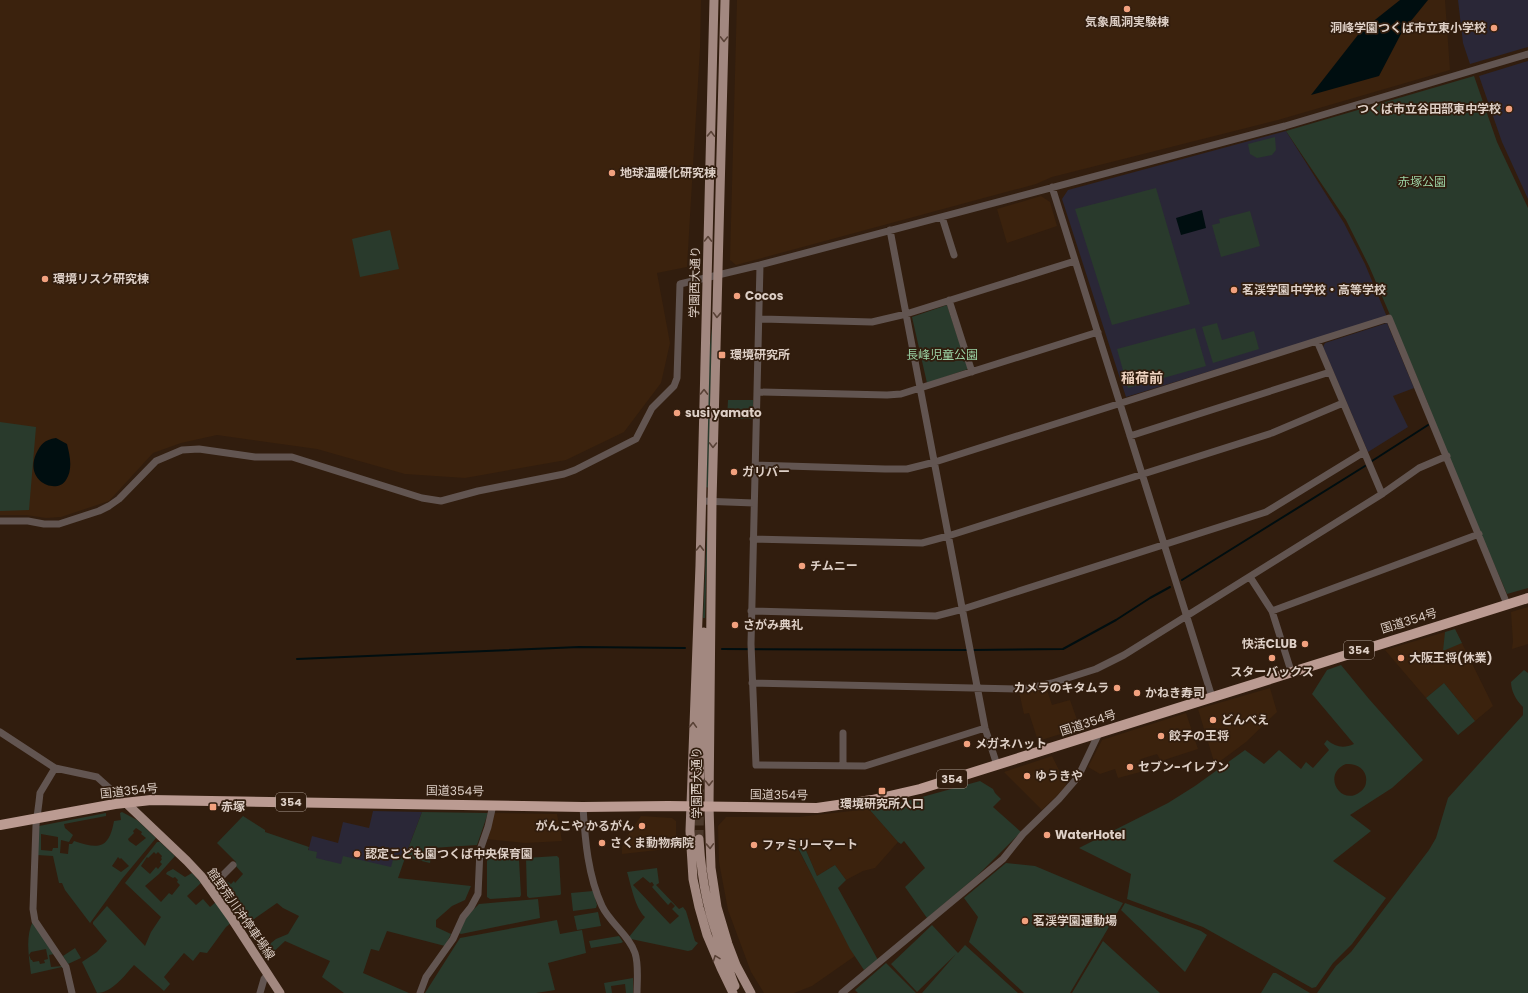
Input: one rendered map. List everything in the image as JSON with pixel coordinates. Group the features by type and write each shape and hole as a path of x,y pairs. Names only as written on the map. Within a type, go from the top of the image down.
{"highway":[{"name":"国道354号","path":"0,825 151,800 583,807 691,806 800,808 835,806 899,794 997,765 1291,671 1528,598"}],"main road":[{"name":"学園西大通り","path":"714,0 700,565 691,806 692,862 697,899 707,935 733,993"},
{"name":"学園西大通り","path":"725,0 712,502 709,807 711,874 716,907 736,965 751,993"},
{"name":"学園西大通り","path":"700,565 702,574 701,618 703,652"},
{"name":"学園西大通り","path":"700,777 703,652 708,575 711,565"},
{"name":"館野荒川沖停車場線","path":"126,803 187,861 210,888 280,993"},
{"path":"699,839 701,868 708,908 714,931 739,993"},
{"path":"728,966 745,993"}],"street":[{"path":"0,521 28,521 44,524 59,524 98,511 119,500 156,461 182,450 199,449 255,457 292,457 422,498 440,501 478,491 564,474 575,470 636,439 652,408 674,386 677,378 680,284 718,276 1285,126 1528,54"},
{"path":"1052,187 1212,697"},
{"path":"942,217 954,255"},
{"path":"890,230 963,609 984,728 997,765"},
{"path":"759,319 872,322 906,314 1075,261"},
{"path":"760,265 756,466 750,644 756,765 865,766 984,728"},
{"path":"949,300 972,372"},
{"path":"756,466 907,469 935,462 1389,318 1507,604"},
{"path":"757,392 901,394 1098,332"},
{"path":"1317,341 1382,494"},
{"path":"1130,436 1330,372"},
{"path":"753,539 922,543 1272,433 1343,403"},
{"path":"751,611 936,616 963,609 1266,512 1364,452"},
{"path":"752,683 1017,689 1030,688 1052,683 1096,669 1124,655 1250,577 1382,494 1419,468 1447,456"},
{"path":"701,501 754,503"},
{"path":"1272,611 1478,534"},
{"path":"1250,577 1272,611 1291,671"},
{"path":"0,732 55,768 98,777 126,803"},
{"path":"843,733 843,766"},
{"path":"842,993 1003,859 1023,834 1059,799 1078,776 1100,733"},
{"path":"55,768 40,793 37,819 32,909 33,916 66,967 72,993"},
{"path":"420,993 426,977 453,940 463,917 471,907 478,894 480,850 493,805"},
{"path":"583,807 589,863 594,885 605,914 630,944 635,953 637,993"},
{"path":"210,888 233,865"},
{"path":"260,993 264,979 268,974"}],"shaded area":[{"path":"0,0 701,0 700,48 687,267 657,273 670,343 661,383 624,432 566,460 465,478 405,474 317,449 217,435 181,443 153,453 109,501 61,517 46,518 26,515 0,515"},
{"path":"737,0 1445,0 1450,70 1278,120 1052,177 1036,184 736,265 730,260"},
{"path":"1400,0 1428,0 1402,32 1379,76 1311,95 1361,31"},
{"name":"洞峰学園つくば市立東小学校","path":"1458,0 1528,0 1528,47 1470,64 1463,43"},
{"name":"つくば市立谷田部東中学校","path":"1528,61 1528,199 1502,142 1479,76"},
{"name":"茗渓学園中学校・高等学校","path":"1286,131 1344,223 1365,264 1387,317 1126,397 1062,199 1068,190"},
{"path":"1041,196 1050,202 1057,226 1007,243 997,209"},
{"path":"1202,210 1206,228 1181,235 1176,218"},
{"path":"1387,323 1414,388 1393,396 1408,427 1368,452 1323,347 1325,343"},
{"path":"56,438 67,444 70,458 70,471 66,480 62,484 49,486 38,478 34,472 33,464 41,445 46,441"},
{"path":"1528,607 1528,644 1512,649 1513,641 1511,612"},
{"path":"1455,629 1493,706 1475,721 1444,683 1426,698 1385,650"},
{"path":"1046,687 1052,705 1070,700 1080,728 1038,741 1029,713 1024,714 1019,692"},
{"path":"1270,688 1277,712 1246,742 1215,765 1198,709"},
{"path":"1186,713 1198,749 1161,761 1157,754 1141,759 1144,771 1118,778 1115,769 1100,774 1088,767 1102,740"},
{"path":"1052,756 1067,786 1042,810 1004,772"},
{"path":"869,809 898,842 875,868 863,871 846,880 835,865 817,876 805,848 798,849 855,956 812,986 794,993 764,993 751,972 728,910 719,862 718,826 726,817 799,817"},
{"name":"認定こども園つくば中央保育園","path":"373,811 422,812 397,878 304,867 312,836 338,843 343,822 369,828"},
{"path":"494,813 557,814 562,841 525,843 486,839"},
{"path":"641,816 672,818 676,821 676,848 622,854 622,847 626,838"}],"green space":[{"name":"赤塚公園","path":"1474,76 1497,142 1528,208 1528,588 1507,594 1479,534 1447,456 1427,401 1369,266 1346,220 1286,131"},
{"path":"1275,137 1276,150 1272,155 1257,158 1250,154 1248,144"},
{"path":"1156,188 1190,304 1112,325 1075,209"},
{"path":"1250,211 1260,246 1221,257 1212,225 1220,223 1219,219"},
{"path":"390,230 399,269 360,277 352,239"},
{"name":"長峰児童公園","path":"947,305 968,369 927,383 912,317"},
{"path":"1217,323 1222,340 1254,331 1259,349 1213,363 1202,327"},
{"path":"712,328 709,488 706,487 709,353"},
{"path":"1195,328 1206,366 1128,388 1117,349"},
{"path":"728,400 753,400 753,419 727,419"},
{"path":"0,422 36,427 29,510 0,511"},
{"path":"707,531 705,618 703,618"},
{"path":"1455,629 1462,643 1443,651 1445,632"},
{"path":"1341,665 1423,760 1392,788 1350,815 1371,831 1333,861 1386,898 1352,944 1333,963 1316,987 1312,988 1203,927 1127,899 1131,874 1079,848 1168,803 1195,786 1245,750 1264,764 1279,750 1301,769 1306,762 1313,768 1329,750 1324,744 1327,740 1340,746 1354,744 1312,694 1327,670","holes":["1346,764 1361,768 1366,778 1363,789 1353,796 1346,795 1341,792 1336,787 1334,781 1335,775 1339,769"]},
{"path":"1524,670 1528,673 1528,993 1317,993 1336,966 1351,952 1429,850 1436,838 1448,798 1523,715 1523,707 1514,695 1511,682"},
{"path":"1444,683 1475,721 1458,735 1426,698"},
{"path":"980,781 993,789 1001,799 993,807 1021,832 977,876 927,918 905,887 925,868 904,841 901,844 898,842 869,809 904,802"},
{"path":"122,812 137,820 156,838 122,879 90,923 65,890 62,883 59,883 53,856 37,855 39,826 106,813 106,816 64,824 65,828 73,835 69,842 61,840 60,853 68,854 69,844 72,844 74,841 97,846 106,842 112,830 114,821 121,820 120,813","holes":["136,828 142,832 141,834 146,838 136,846 128,839 134,833 133,831","41,834 58,837 58,848 53,848 52,851 41,850","118,857 129,866 121,872 112,866"]},
{"path":"422,812 488,813 477,845 432,848 430,863 405,857"},
{"path":"243,816 265,830 265,832 309,847 308,850 317,852 316,858 341,864 343,856 391,867 394,856 405,858 398,878 471,886 465,900 452,906 436,920 436,927 451,934 445,946 387,931 379,951 371,949 363,973 409,993 344,993 322,977 330,961 285,941 266,959 261,951 276,939 288,934 299,916 283,908 277,903 244,926 229,902 236,895 223,880 224,879 231,884 234,881 235,883 243,874 234,864 236,862 217,843"},
{"path":"157,842 160,842 175,856 159,874 145,886 161,902 169,893 172,895 180,885 175,877 173,878 166,874 167,872 173,869 185,877 192,873 201,883 187,896 196,905 203,899 210,907 216,902 231,923 226,927 207,953 200,952 193,961 184,953 164,977 170,984 164,991 134,965 113,987 97,993 82,962 97,952 107,941 93,922 107,906 145,946 151,932 161,917 125,883","holes":["154,852 156,854 158,852 162,856 160,862 162,864 158,869 156,867 150,874 141,866 147,857 148,858"]},
{"path":"798,848 805,848 817,876 835,865 846,880 838,888 878,960 864,970 850,949"},
{"path":"557,856 559,858 561,894 529,898 527,896 526,858"},
{"path":"517,857 519,860 520,897 490,899 487,897 487,859"},
{"name":"茗渓学園運動場","path":"1006,863 1035,866 1123,903 1070,993 1024,993 969,942 978,917 964,898"},
{"path":"657,868 659,883 656,885 679,909 683,907 686,911 695,941 698,943 692,950 688,951 631,939 629,937 645,917 636,902 627,872","holes":["643,877 650,883 652,882 654,885 652,887 668,905 671,902 675,906 672,909 679,916 670,924 633,885"]},
{"path":"593,891 597,905 596,908 573,911 571,893"},
{"path":"538,899 540,918 461,934 459,933 467,916 479,904"},
{"path":"1125,903 1201,931 1207,935 1185,972 1121,910"},
{"path":"598,912 601,926 577,930 574,916"},
{"path":"557,920 560,934 582,930 586,953 548,963 555,990 536,993 425,993 460,938"},
{"path":"33,921 54,954 49,955 51,967 63,966 31,974 29,955 33,962 39,961 40,964 45,963 44,960 48,959 46,949 31,952 29,955 29,934"},
{"path":"932,925 958,953 965,945 1018,993 922,993 956,954 917,992 891,964"},
{"path":"619,936 623,942 621,943 591,948 589,941"},
{"path":"1103,941 1160,993 1072,993"},
{"path":"75,948 81,958 68,964 63,956"},
{"path":"886,963 916,993 858,993 855,990"},
{"path":"1273,973 1276,973 1310,993 1261,993"},
{"path":"633,978 633,993 626,993 625,984 611,986 612,993 606,993 604,983"}],"waterway":[{"path":"1372,461 1428,425"},
{"path":"1182,580 1365,466"},
{"path":"972,650 1063,649 1116,620 1170,587"},
{"path":"297,659 579,647 685,648"},
{"path":"722,649 968,650"}],"tunnel":[{"path":"699,839 700,777"}],"place":[{"name":"気象風洞実験棟","path":"1127,9"},
{"name":"洞峰学園つくば市立東小学校","path":"1494,28"},
{"name":"つくば市立谷田部東中学校","path":"1509,109"},
{"name":"地球温暖化研究棟","path":"612,173"},
{"name":"環境リスク研究棟","path":"45,279"},
{"name":"茗渓学園中学校・高等学校","path":"1234,290"},
{"name":"Cocos","path":"737,296"},
{"name":"環境研究所","path":"722,355"},
{"name":"susi yamato","path":"677,413"},
{"name":"ガリバー","path":"734,472"},
{"name":"チムニー","path":"802,566"},
{"name":"さがみ典礼","path":"735,625"},
{"name":"快活CLUB","path":"1305,644"},
{"name":"スターバックス","path":"1272,658"},
{"name":"大阪王将(休業)","path":"1401,658"},
{"name":"カメラのキタムラ","path":"1117,688"},
{"name":"かねき寿司","path":"1137,693"},
{"name":"どんべえ","path":"1213,720"},
{"name":"餃子の王将","path":"1161,736"},
{"name":"メガネハット","path":"967,744"},
{"name":"セブン-イレブン","path":"1130,767"},
{"name":"ゆうきや","path":"1027,776"},
{"name":"環境研究所入口","path":"882,791"},
{"name":"赤塚","path":"213,807"},
{"name":"がんこや かるがん","path":"642,826"},
{"name":"WaterHotel","path":"1047,835"},
{"name":"さくま動物病院","path":"602,843"},
{"name":"ファミリーマート","path":"754,845"},
{"name":"認定こども園つくば中央保育園","path":"357,854"},
{"name":"茗渓学園運動場","path":"1025,921"}],"district":[{"name":"稲荷前","path":"1142,378"}]}
